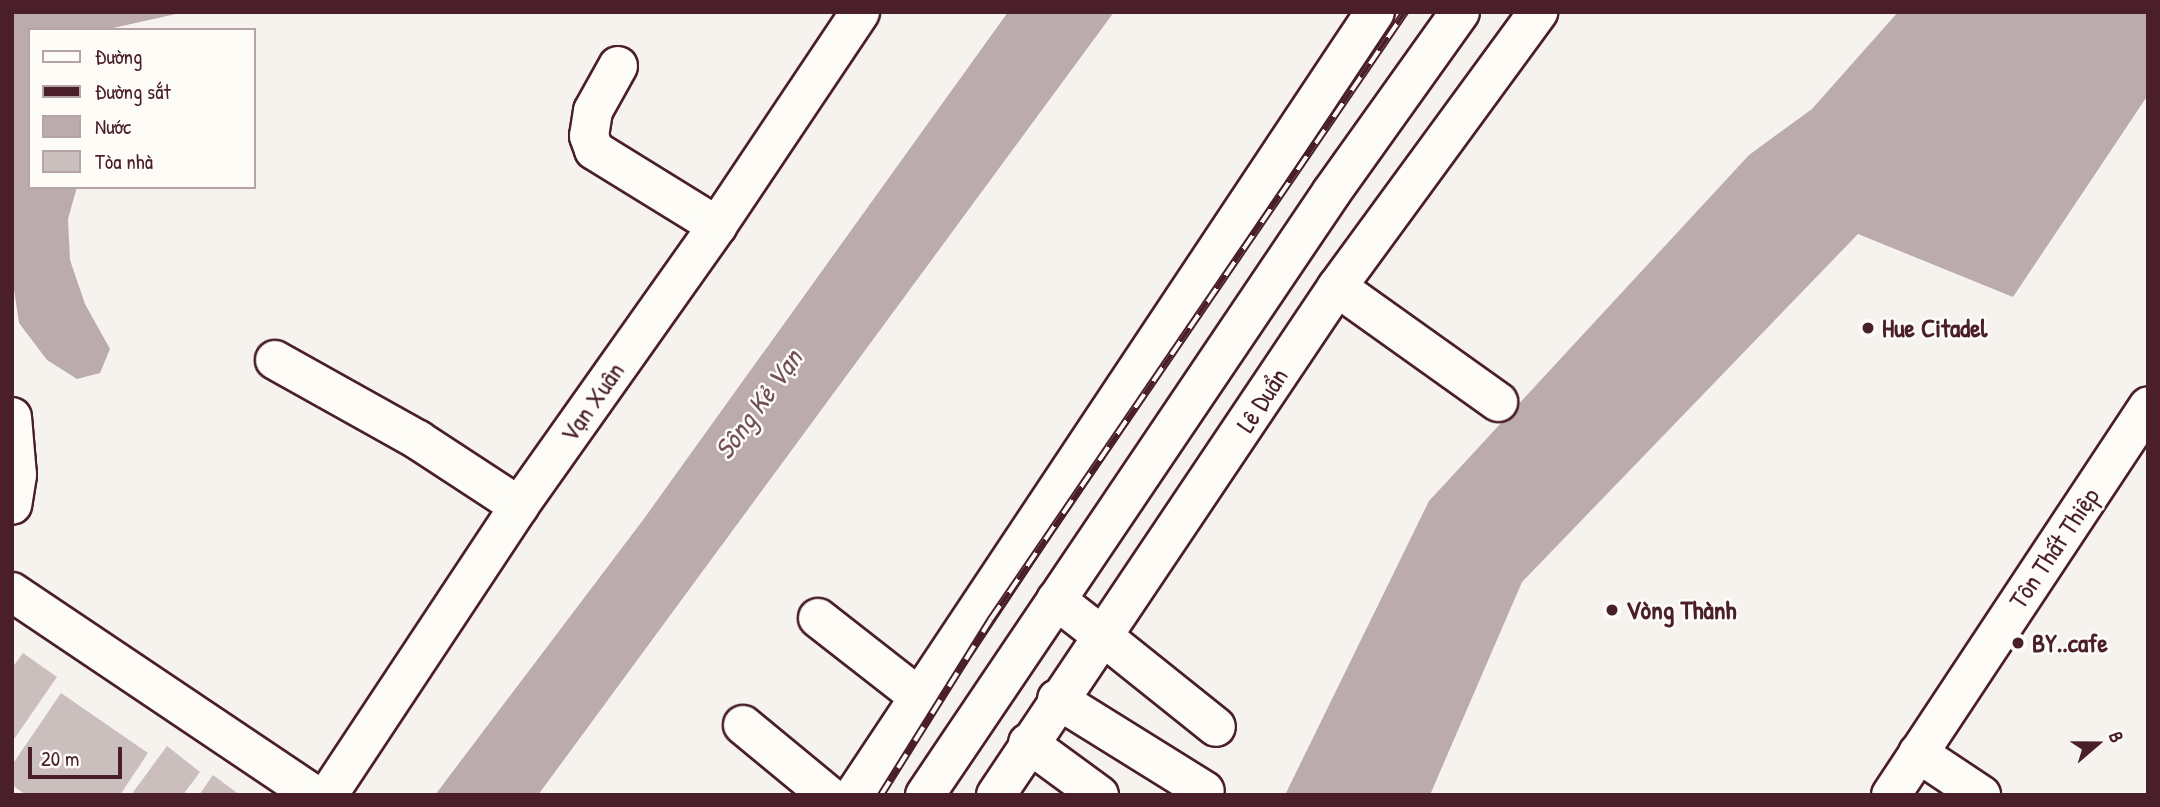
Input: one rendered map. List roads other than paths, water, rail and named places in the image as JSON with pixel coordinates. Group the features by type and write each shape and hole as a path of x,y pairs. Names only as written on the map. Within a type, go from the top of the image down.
{"main road":[{"name":"Vạn Xuân","path":"328,795 519,506 717,226 860,12"},
{"path":"854,795 1375,12"},
{"path":"925,795 1331,192 1460,12"},
{"name":"Lê Duẩn","path":"996,795 1057,699 1105,638 1337,287 1538,12"},
{"path":"618,66 593,111 589,136 594,150 717,226"},
{"path":"1337,287 1498,402"},
{"path":"275,360 418,440 519,506"},
{"name":"Tôn Thất Thiệp","path":"1891,795 2148,406"},
{"path":"12,417 17,475 12,505"},
{"path":"12,592 314,795"},
{"path":"1056,600 1216,727"},
{"path":"818,618 918,696"},
{"path":"1057,699 1205,791"},
{"path":"743,725 828,795"},
{"path":"1028,744 1099,795"},
{"path":"1918,753 1981,795"}],"water":[{"path":"12,12 185,12 113,28 28,28 28,189 76,189 68,219 70,260 85,304 110,349 100,373 77,379 47,360 19,323 12,276"},
{"name":"Sông Kẻ Vạn","path":"1008,12 1114,12 538,795 435,795 643,520"},
{"path":"1898,12 2148,12 2148,95 2013,297 1858,234 1522,582 1430,795 1285,795 1429,501 1749,155 1812,109"}],"railway":[{"path":"881,795 991,619 1405,12"}],"place":[{"name":"Hue Citadel","path":"1868,328"},
{"name":"Vòng Thành","path":"1612,610"},
{"name":"BY..cafe","path":"2018,643"}]}
